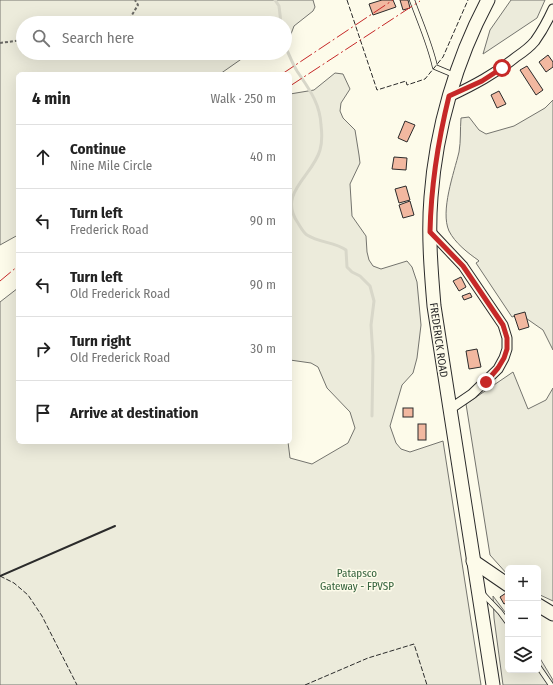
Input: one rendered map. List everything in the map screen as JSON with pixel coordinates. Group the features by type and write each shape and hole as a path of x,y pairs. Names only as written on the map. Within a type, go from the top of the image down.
{"main road":[{"name":"FREDERICK ROAD","path":"488,0 468,42 449,96 440,130 431,198 430,232 431,278 434,306 493,685"},
{"path":"473,561 505,583"},
{"path":"541,607 553,614"}],"street":[{"path":"449,96 482,81 521,54 534,41 547,22 553,9"},
{"path":"430,232 463,266 503,325 507,338 507,349 498,368 472,394 450,408"}],"lane":[{"path":"412,0 431,49 435,67 456,75"},
{"path":"478,589 505,619"},
{"path":"541,670 551,685"}],"path":[{"path":"131,16 138,5 136,0"},
{"path":"0,43 16,41"}],"green space":[{"path":"0,0 313,0 315,7 313,11 294,26 292,31 292,16 16,16 16,60 240,60 223,72 16,72 16,236 0,245"},
{"path":"511,0 545,0 537,18 483,54 490,30"},
{"name":"Patapsco Gateway - FPVSP","path":"335,73 343,74 350,89 341,103 340,111 343,118 355,130 360,163 350,184 352,216 366,236 367,252 369,260 373,266 381,269 407,261 412,267 417,282 421,325 417,358 413,373 402,385 390,426 396,443 401,449 410,452 443,441 481,685 0,685 0,302 16,290 16,444 288,444 290,458 312,464 348,443 355,428 350,412 327,388 318,367 311,363 292,360 292,94 314,90"},
{"path":"553,100 553,350 543,330 520,314 512,317 476,263 479,261 455,240 449,231 446,213 449,192 459,152 461,118 469,117 479,130 486,134 514,126 545,108"},
{"path":"513,372 528,409 546,400 553,388 553,601 541,595 541,565 505,565 505,572 490,555 466,404"},
{"path":"493,596 505,612 505,673 541,673 541,660 553,680 553,685 503,685 494,618"}],"building":[{"path":"382,0 393,0 396,7 373,15 369,4"},
{"path":"400,0 408,0 410,8 403,10"},
{"path":"548,55 553,62 553,67 546,72 539,62"},
{"path":"527,66 543,90 536,95 520,70"},
{"path":"499,91 506,104 497,108 491,95"},
{"path":"405,121 415,125 407,142 398,138"},
{"path":"394,157 407,158 406,170 392,169"},
{"path":"406,186 410,200 399,203 395,189"},
{"path":"410,201 414,215 403,218 399,205"},
{"path":"461,277 466,287 459,291 453,281"},
{"path":"470,293 472,297 464,300 462,296"},
{"path":"525,312 529,327 519,330 514,315"},
{"path":"477,349 481,367 469,369 466,351"},
{"path":"403,408 413,408 413,417 403,417"},
{"path":"418,424 426,424 426,440 418,440"},
{"path":"505,594 505,604 504,604 500,597"}],"waterway":[{"path":"275,0 279,6 280,16"},
{"path":"291,60 310,90 316,103 319,110 322,131 320,150 311,168 298,185 292,203"},
{"path":"292,203 293,212 304,232 312,238 337,245 346,250 347,267 352,272 360,276 370,286 374,301 371,325 373,356 372,416"}],"fence":[{"path":"347,0 377,90 406,81 407,85 425,79 443,57 468,0"},
{"path":"0,576 14,583 28,595 42,616 77,685"},
{"path":"305,685 368,658 414,644 427,685"}],"wall":[{"path":"0,576 115,526"}],"power":[{"path":"285,72 393,0"},
{"path":"292,85 420,1"},
{"path":"0,281 16,268"}],"route":[{"path":"486,382 504,358 507,349 507,338 503,325 463,266 430,232 431,198 440,130 449,96 482,81 502,68"}]}
